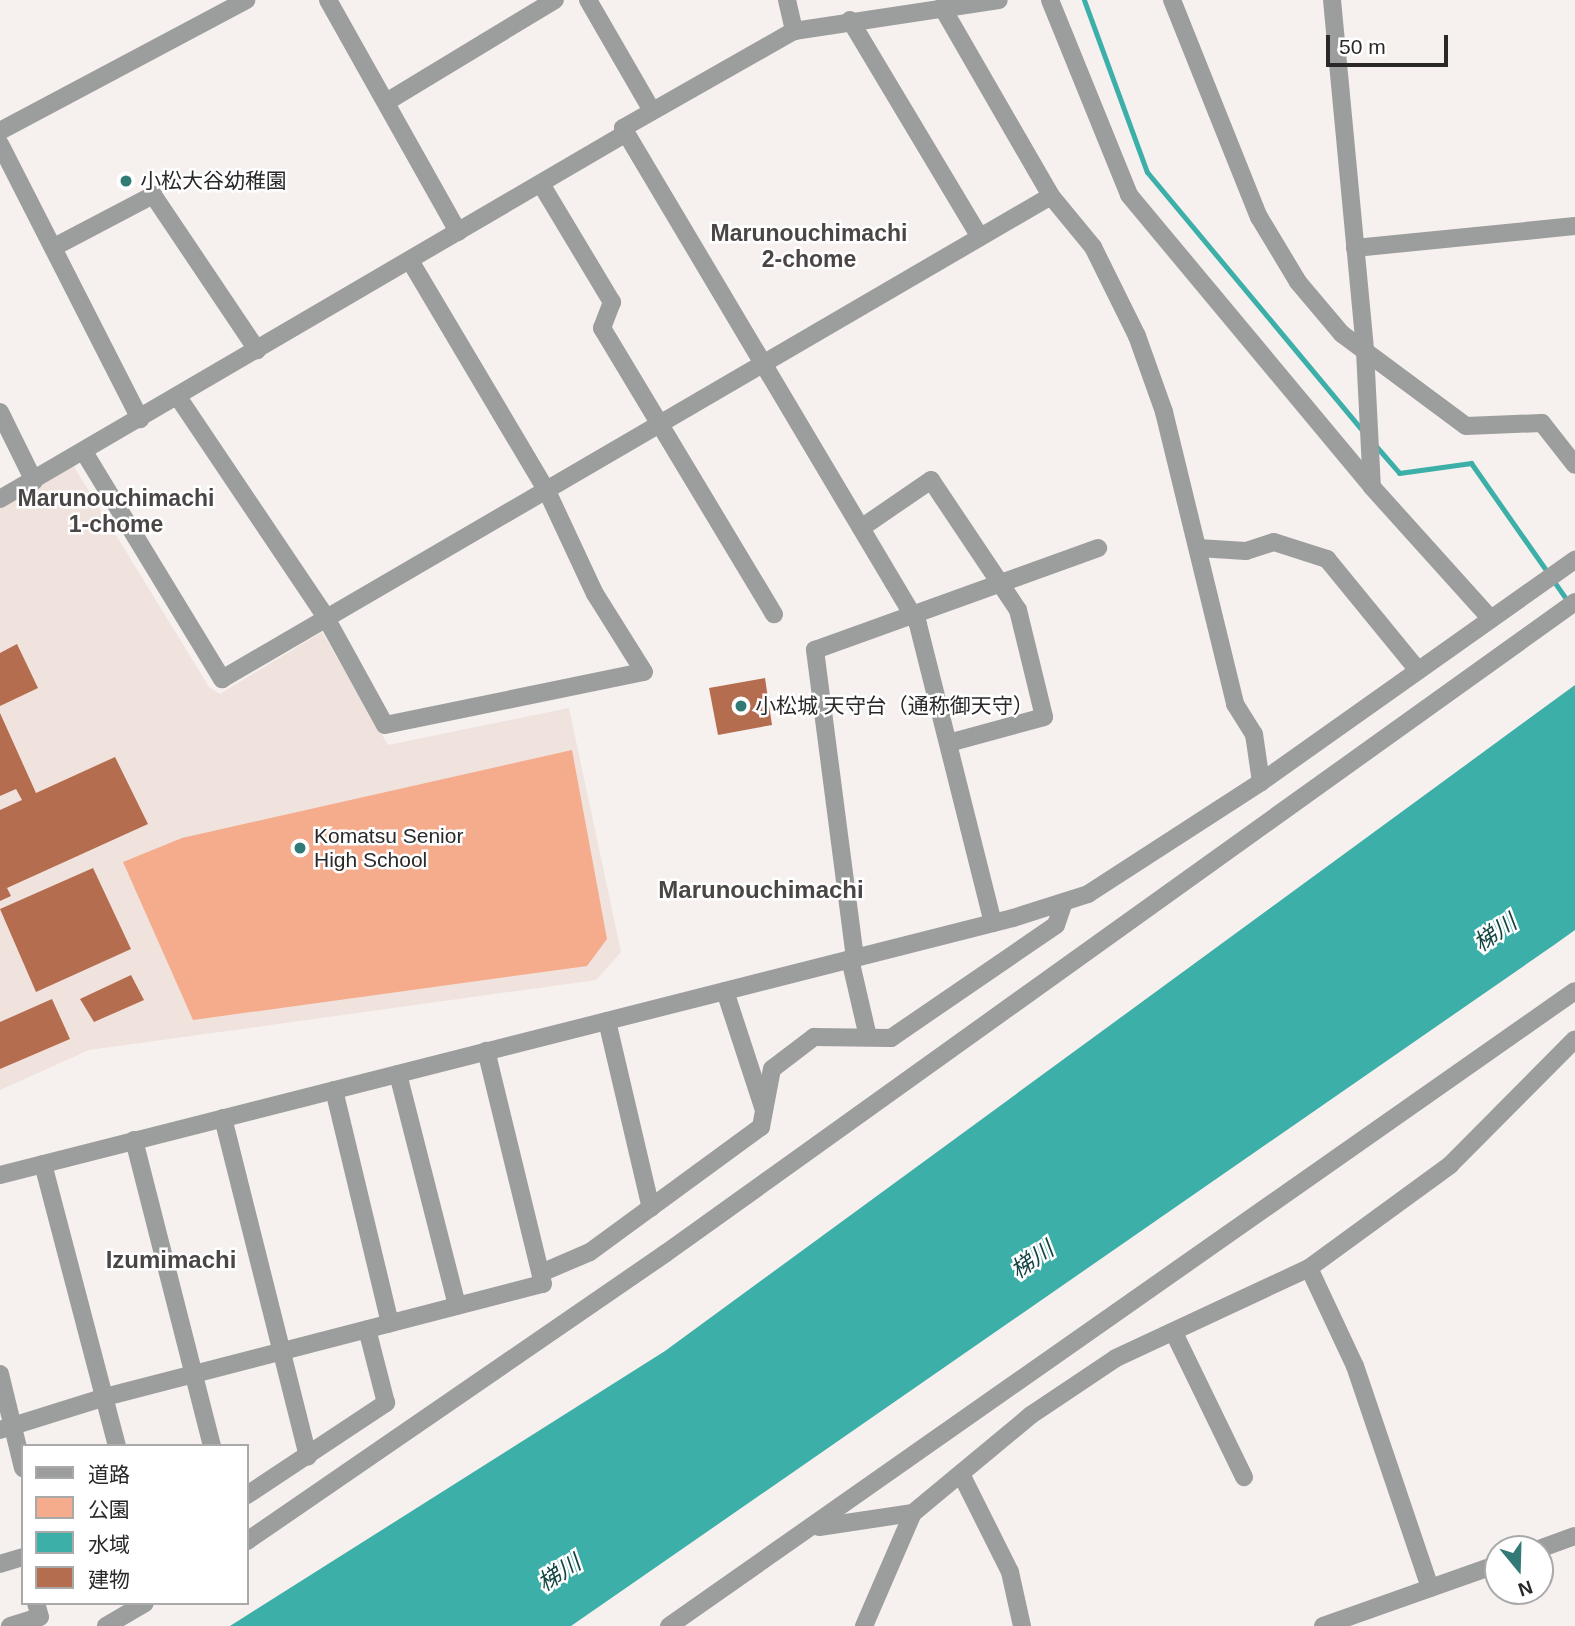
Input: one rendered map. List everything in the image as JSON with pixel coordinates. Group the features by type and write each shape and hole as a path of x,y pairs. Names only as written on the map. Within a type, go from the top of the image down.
{"street":[{"path":"0,131 246,0"},
{"path":"328,0 388,101 458,232"},
{"path":"388,101 555,0"},
{"path":"587,0 651,109"},
{"path":"787,0 794,31"},
{"path":"993,923 913,615 623,135 623,128 651,109 794,31 952,4 999,0"},
{"path":"1050,0 1129,195 1372,487 1490,618"},
{"path":"1172,0 1259,217 1298,282 1342,334 1466,426 1542,423 1575,465"},
{"path":"1332,0 1366,351 1372,487"},
{"path":"952,4 1051,196 1093,247 1137,336 1164,412 1235,704 1254,734 1261,782"},
{"path":"850,20 980,237"},
{"path":"0,499 623,135"},
{"path":"0,144 56,246 140,419"},
{"path":"541,184 612,302 602,328 774,614"},
{"path":"56,246 153,195 257,351"},
{"path":"84,452 222,679 325,616 548,493 1051,196"},
{"path":"1355,248 1575,226"},
{"path":"178,397 325,616 385,725 644,672 595,594 548,493 410,261"},
{"path":"0,412 34,481"},
{"path":"861,528 931,480 1018,610 1044,717 948,743"},
{"path":"1198,548 1246,551 1274,542 1327,559 1418,670"},
{"path":"867,1037 852,959 815,650 1098,548"},
{"path":"0,1175 993,923 1088,894 1261,782 1575,560"},
{"path":"248,1540 666,1253 1575,602"},
{"path":"541,1273 590,1252 761,1127 772,1069 814,1037 891,1038 1056,925 1064,902"},
{"path":"725,991 764,1110"},
{"path":"669,1626 816,1527 1575,991"},
{"path":"607,1021 651,1208"},
{"path":"816,1527 913,1513 962,1476 1052,1400 1116,1358 1175,1335 1309,1268 1450,1165 1575,1039"},
{"path":"5,1429 105,1397 544,1284 486,1051"},
{"path":"398,1074 457,1306"},
{"path":"334,1090 390,1324"},
{"path":"223,1118 308,1456"},
{"path":"134,1140 211,1444"},
{"path":"43,1164 117,1444"},
{"path":"1309,1268 1355,1366 1430,1588"},
{"path":"248,1494 386,1403 367,1329"},
{"path":"1175,1335 1244,1477"},
{"path":"0,1374 5,1429 21,1464"},
{"path":"962,1476 1010,1572 1022,1626"},
{"path":"864,1626 913,1513"},
{"path":"1554,1544 1575,1536"},
{"path":"0,1564 21,1559"},
{"path":"1323,1626 1484,1569"},
{"path":"10,1626 40,1617 37,1605"},
{"path":"106,1626 142,1605"}],"shaded area":[{"name":"Komatsu Senior High School","path":"68,457 209,687 220,694 322,632 388,745 569,708 621,952 596,980 89,1050 0,1090 0,497"}],"green space":[{"path":"572,750 607,939 587,966 193,1020 123,862 182,838"}],"water":[{"name":"梯川","path":"1575,685 1575,930 1554,945 571,1626 230,1626 665,1351"}],"building":[{"path":"17,644 38,688 0,706 0,653"},
{"name":"小松城 天守台（通称御天守）","path":"765,678 772,725 718,735 709,688"},
{"path":"0,713 36,793 115,757 148,824 7,888 11,896 0,901 0,810 22,800 16,789 0,796"},
{"path":"93,868 131,949 36,992 0,909"},
{"path":"131,975 144,1000 94,1022 80,999"},
{"path":"52,999 70,1039 0,1069 0,1022"}],"waterway":[{"path":"1084,0 1147,172 1364,432"},
{"path":"1375,445 1399,473 1471,463 1569,603"}],"place":[{"name":"小松大谷幼稚園","path":"126,181"},
{"name":"小松城 天守台（通称御天守）","path":"741,706"},
{"name":"Komatsu Senior High School","path":"300,848"}],"district":[{"name":"Marunouchimachi 2-chome","path":"809,246"},
{"name":"Marunouchimachi 1-chome","path":"116,511"},
{"name":"Marunouchimachi","path":"761,890"},
{"name":"Izumimachi","path":"171,1260"}]}
